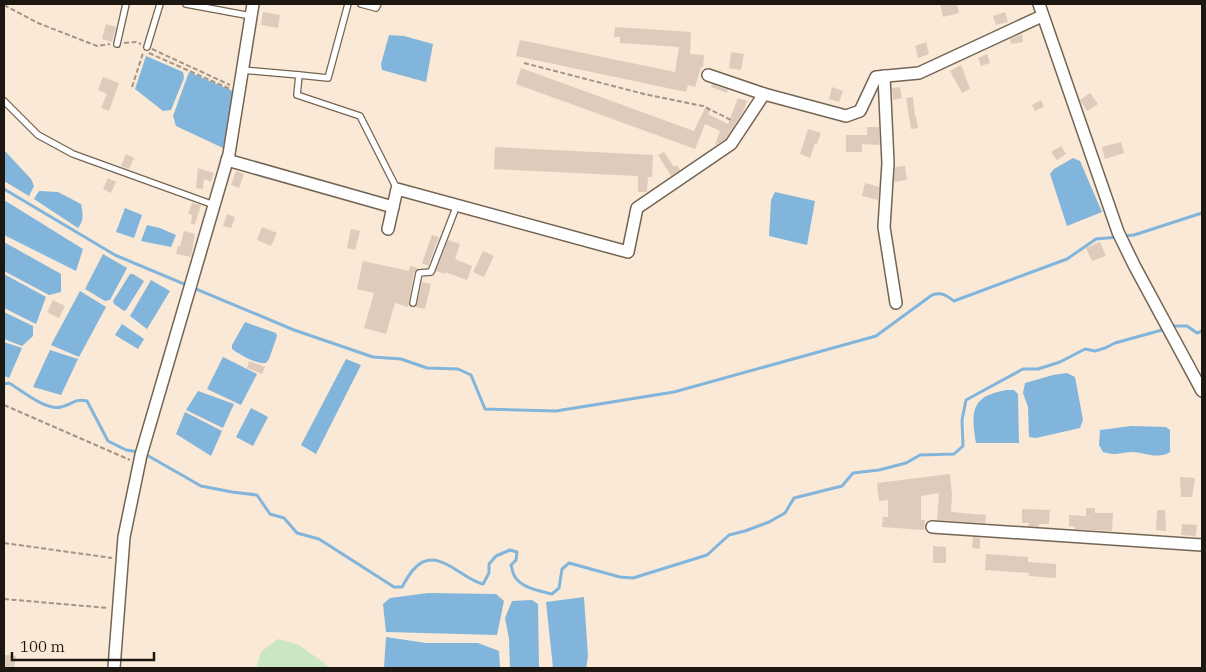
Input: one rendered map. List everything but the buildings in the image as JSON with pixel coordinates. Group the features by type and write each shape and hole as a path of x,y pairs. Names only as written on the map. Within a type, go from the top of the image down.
{"street":[{"path":"114,668 124,537 142,455 227,160 253,4"},
{"path":"1039,4 1118,232 1202,391"},
{"path":"708,75 764,94 846,116 860,111 876,77 919,73 1042,16"},
{"path":"884,76 888,163 884,227 896,303"},
{"path":"388,229 396,189 628,252 637,208 730,144 764,94"},
{"path":"227,160 392,208"},
{"path":"932,527 1202,545"}],"lane":[{"path":"118,44 126,4"},
{"path":"147,47 160,4"},
{"path":"186,4 251,16"},
{"path":"242,70 328,78 348,4"},
{"path":"361,4 376,8 378,4"},
{"path":"299,75 298,96 360,116 396,189"},
{"path":"4,101 38,136 73,154 214,205"},
{"path":"413,303 419,273 431,272 457,205"}],"path":[{"path":"132,88 144,52 239,93"},
{"path":"524,64 644,94 703,106 743,126"},
{"path":"4,405 142,455"},
{"path":"4,543 122,560"},
{"path":"4,599 118,607"}],"green space":[{"path":"278,639 299,645 331,668 256,668 261,652"}],"water":[{"path":"389,35 404,36 433,44 426,82 382,70 381,64"},
{"path":"146,56 183,72 184,78 171,110 163,111 135,89"},
{"path":"189,72 235,92 223,148 176,126 173,116"},
{"path":"4,150 31,179 34,186 29,196 4,181"},
{"path":"1073,158 1080,161 1102,212 1067,226 1050,174 1054,169"},
{"path":"39,191 58,192 81,204 82,217 78,228 34,199"},
{"path":"775,192 815,201 807,245 769,236 771,200"},
{"path":"4,200 83,249 76,271 4,235"},
{"path":"125,208 142,215 134,238 116,232"},
{"path":"147,225 176,235 171,247 141,241"},
{"path":"4,242 61,274 61,292 49,295 4,271"},
{"path":"103,254 127,268 110,300 105,301 85,289"},
{"path":"4,274 46,297 36,324 4,308"},
{"path":"130,274 144,281 124,311 114,304 113,301"},
{"path":"151,280 170,291 147,329 130,316"},
{"path":"80,291 106,307 79,357 51,345"},
{"path":"4,312 33,326 33,336 22,346 4,339"},
{"path":"245,322 276,333 277,336 266,363 253,361 232,349 232,345"},
{"path":"122,324 144,339 138,349 115,335"},
{"path":"4,342 22,348 9,378 4,376"},
{"path":"50,350 78,359 61,395 33,387"},
{"path":"223,357 257,374 241,405 207,389"},
{"path":"346,359 361,365 316,454 301,445"},
{"path":"1067,373 1075,377 1083,420 1080,428 1036,438 1029,437 1028,407 1023,393 1025,383"},
{"path":"1006,390 1014,390 1018,394 1019,443 976,443 974,415 977,405 985,397"},
{"path":"198,391 234,404 223,428 186,410"},
{"path":"251,408 268,417 253,446 236,437"},
{"path":"185,412 222,431 211,456 176,434"},
{"path":"1131,426 1166,427 1170,430 1170,452 1156,456 1131,452 1115,454 1103,452 1099,445 1100,430"},
{"path":"428,593 496,594 504,601 497,635 386,632 383,604 390,598"},
{"path":"584,597 588,656 586,668 553,668 546,602"},
{"path":"532,600 538,604 539,668 510,668 509,639 505,618 512,601"},
{"path":"386,637 426,643 478,643 499,651 500,668 384,668"}],"waterway":[{"path":"4,189 115,255 294,330 373,357 401,359 427,368 458,369 471,375 485,409 556,411 674,392 876,336 932,295 944,295 954,301 1067,259 1096,239 1118,237"},
{"path":"1124,236 1134,235 1202,213"},
{"path":"1174,326 1187,326 1197,333 1202,331"},
{"path":"145,454 201,486 257,495 270,514 284,518 297,533 319,539 394,587 402,587 416,567 424,561 433,560 441,562 483,584 489,573 489,564 496,556 510,550 517,552 516,560 511,565 518,581 532,588 552,594 559,588 562,569 569,563 620,577 633,578 707,555 729,535 769,522 785,513 794,498 842,486 853,473 879,470 906,463 920,455 954,454 963,446 962,420 966,400 1023,369 1038,369 1060,362 1085,349 1095,351 1115,343 1162,330"},
{"path":"4,384 9,383 48,406 61,407 79,400 87,401 108,441 126,450 139,452"}]}
